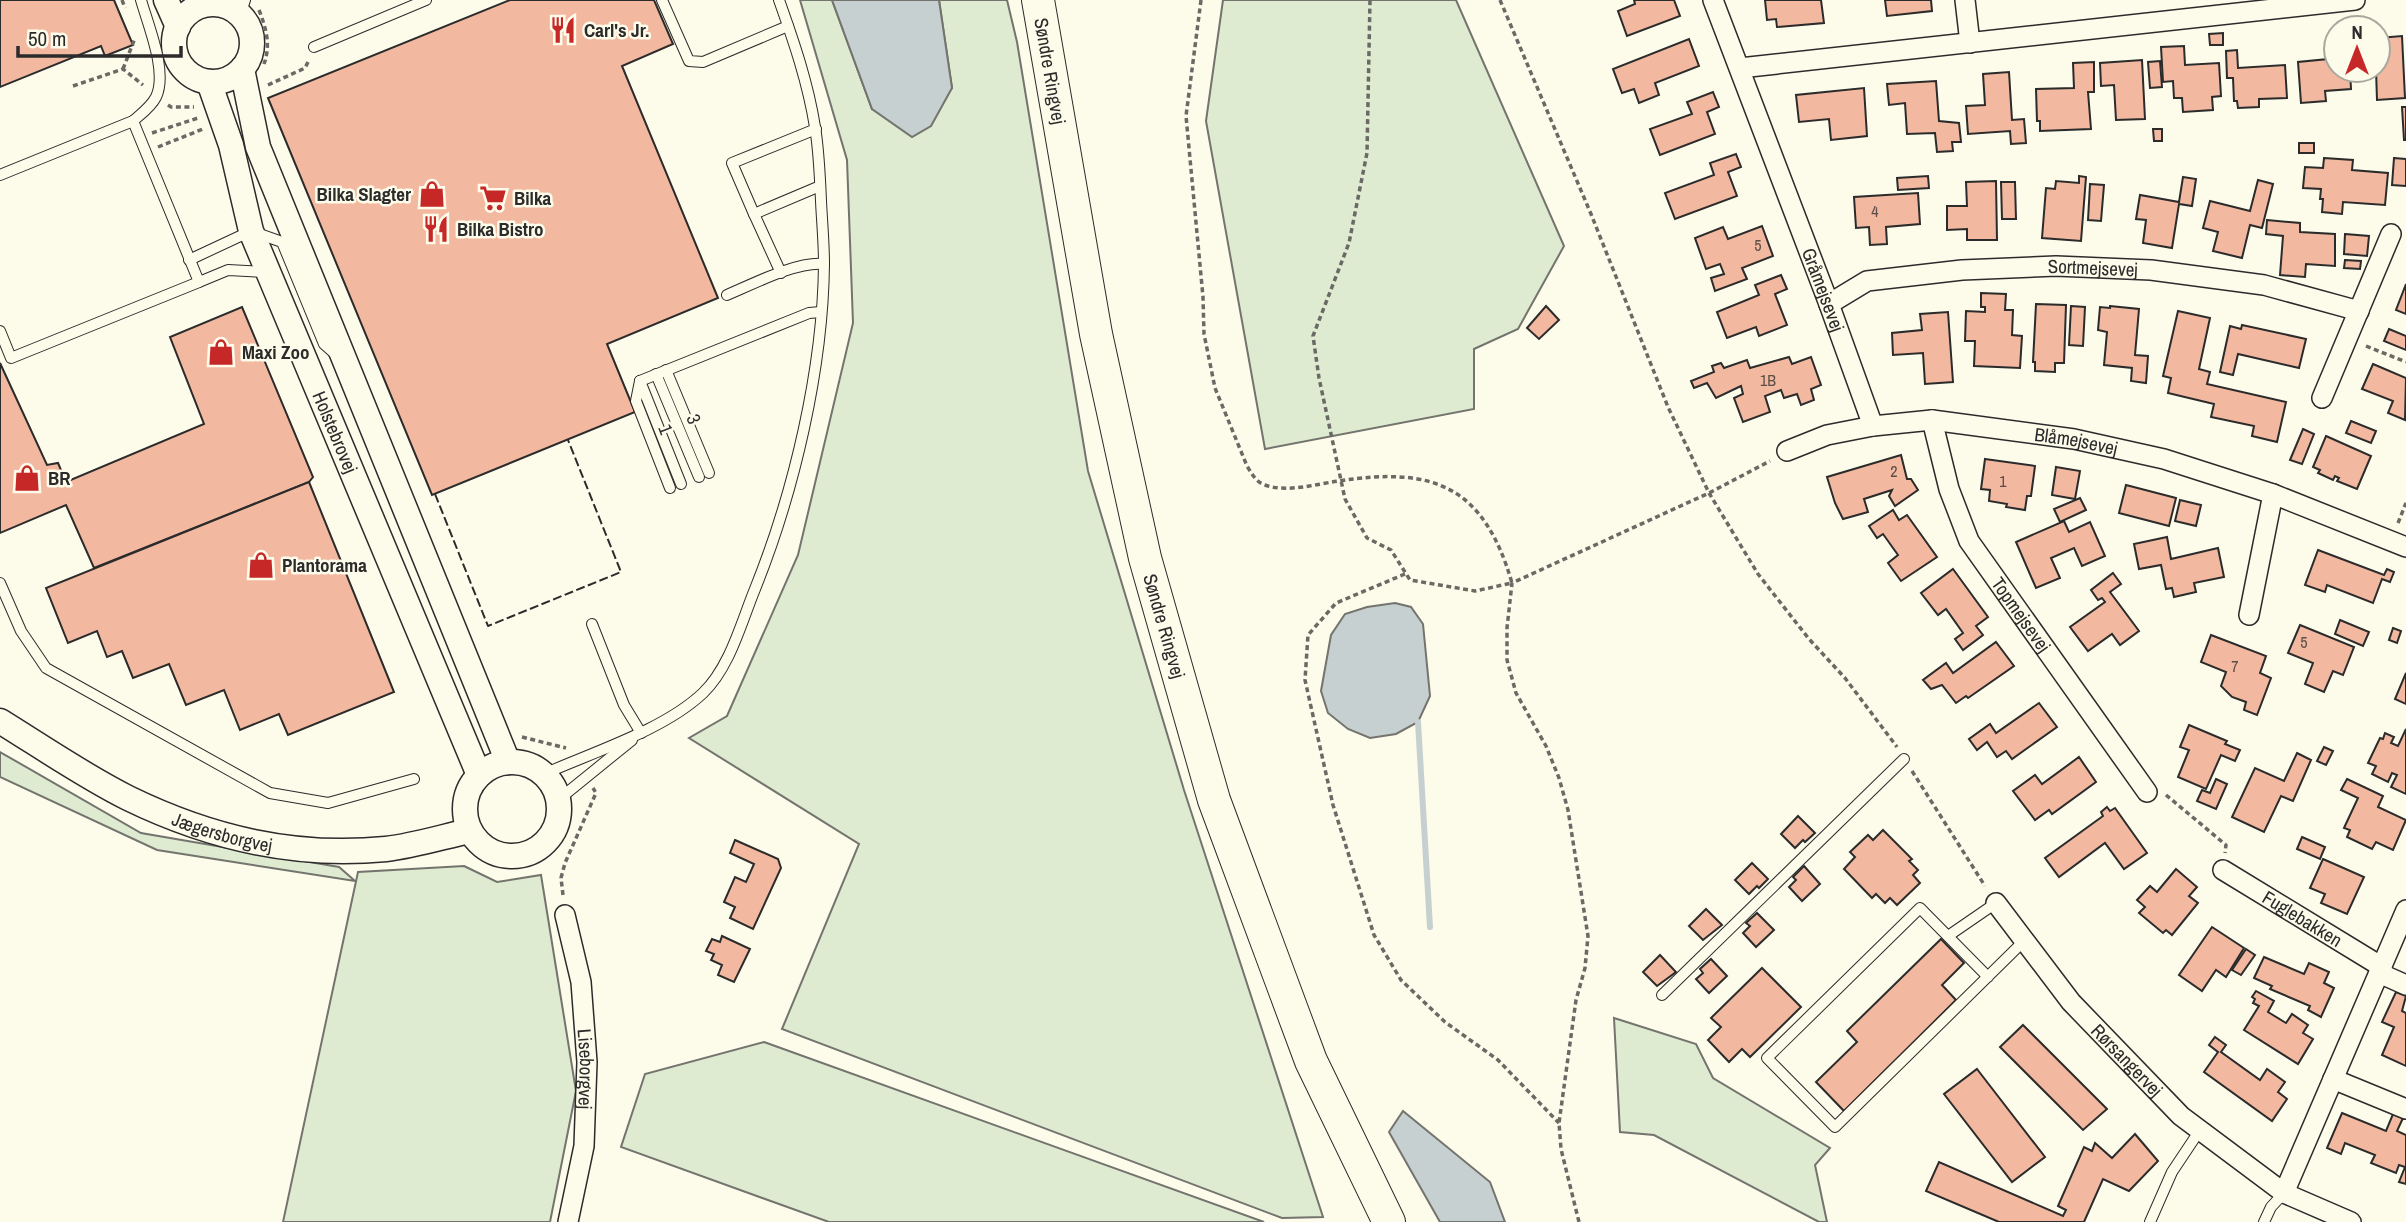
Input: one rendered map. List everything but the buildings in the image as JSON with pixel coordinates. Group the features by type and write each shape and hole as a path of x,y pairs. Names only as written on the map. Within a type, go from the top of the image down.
{"main road":[{"name":"Søndre Ringvej","path":"1038,0 1096,334 1145,558 1214,800 1311,1061 1389,1222"}],"street":[{"path":"166,0 178,27"},
{"name":"Gråmejsevej","path":"1713,0 1873,426"},
{"path":"1965,0 1970,43"},
{"path":"1740,68 1970,43 2235,7 2355,0"},
{"path":"209,2 232,9 247,5 247,25 252,48 248,59 253,68 221,81 209,82 187,72 179,62 174,38 178,27 191,11 209,2"},
{"name":"Holstebrovej","path":"253,68 258,147 508,762"},
{"name":"Holstebrovej","path":"209,82 231,145 251,231 479,775"},
{"path":"2322,398 2391,234"},
{"name":"Sortmejsevej","path":"1829,304 1867,281 1962,270 2056,266 2151,270 2264,285 2359,311"},
{"name":"Blåmejsevej","path":"1873,426 1931,420 2074,439 2164,459 2273,494 2406,547"},
{"name":"Topmejsevej","path":"1931,420 1949,489 1969,541 2147,792"},
{"path":"1787,451 1827,435 1873,426"},
{"path":"2249,615 2273,494"},
{"name":"Jægersborgvej","path":"0,721 127,797 195,828 255,844 315,851 387,849 469,831"},
{"path":"508,762 521,762 544,774 553,786 558,800 556,828 548,840 536,850 522,856 506,857 491,852 478,843 469,831 464,816 464,802 469,787 479,775 492,766 508,762"},
{"name":"Fuglebakken","path":"2223,870 2406,985"},
{"name":"Rørsangervej","path":"1996,903 2071,1002 2181,1115 2284,1194 2351,1222"},
{"path":"2284,1194 2406,910"},
{"name":"Liseborgvej","path":"565,915 581,982 587,1062 584,1146 568,1222"},
{"path":"2333,1079 2406,1108"}],"lane":[{"path":"0,175 133,121 148,109 156,97 160,80 157,57 141,0"},
{"path":"314,47 426,0"},
{"path":"662,0 690,61 703,62 788,26"},
{"path":"558,800 641,733 702,693 715,678 760,577 782,510 806,413 821,312 824,264 816,129 805,78 779,0"},
{"path":"133,121 199,282"},
{"path":"781,273 732,163 816,129"},
{"path":"754,214 820,186"},
{"path":"190,260 251,231 282,242 324,344 344,362"},
{"path":"727,295 781,273 814,263 824,264"},
{"path":"0,331 11,358 228,270 268,272"},
{"path":"681,484 640,381 809,313 821,312"},
{"path":"661,372 704,475"},
{"name":"1","path":"640,381 636,401 670,488"},
{"path":"0,583 21,632 46,668 270,793 328,803 414,779"},
{"path":"592,624 624,705 641,733"},
{"path":"544,774 641,733"},
{"path":"1662,995 1904,759"},
{"path":"1948,936 1996,903"},
{"path":"1988,976 1920,908 1767,1059 1835,1127 1988,976 2025,939"},
{"path":"2150,1222 2172,1172 2200,1130"},
{"path":"2264,1222 2271,1207 2284,1194"}],"path":[{"path":"122,0 127,12"},
{"path":"1201,0 1186,116 1204,334 1215,388 1247,466 1263,485 1296,488 1380,476 1415,478 1440,485 1464,498 1496,537 1512,583 1507,660 1516,693 1546,746 1559,778 1568,810 1587,936 1585,968 1576,1000 1559,1123 1560,1149 1579,1222"},
{"path":"1370,0 1367,153 1349,243 1313,336 1319,378 1345,499 1367,538 1391,550 1410,580 1475,591 1512,583 1709,493 1787,451"},
{"path":"1500,0 1591,214 1668,407 1709,493 1758,574 1882,726 1996,903"},
{"path":"247,5 268,33 267,57 253,68"},
{"path":"123,69 136,35"},
{"path":"2347,338 2406,362"},
{"path":"1405,574 1336,603 1308,635 1305,680 1333,805 1374,935 1401,980 1445,1022 1497,1060 1559,1123"},
{"path":"521,737 570,750 576,760"},
{"path":"565,915 561,878 596,793 586,777"},
{"path":"2147,792 2162,791 2226,845 2223,870"}],"green space":[{"path":"800,0 832,0 872,109 952,88 939,0 1007,0 1017,42 1088,471 1184,790 1323,1217 1282,1218 782,1029 859,844 689,738 727,716 798,555 853,323 847,160"},
{"path":"1223,0 1456,0 1564,246 1518,329 1474,349 1474,409 1265,449 1206,121"},
{"path":"0,752 141,833 339,867 355,881 157,850 0,777"},
{"path":"464,866 497,882 541,875 576,1091 550,1222 283,1222 358,872"},
{"path":"1614,1018 1696,1044 1713,1078 1830,1148 1815,1165 1827,1222 1819,1222 1654,1135 1620,1132"},
{"path":"764,1042 1264,1222 829,1222 621,1147 645,1074"}],"shaded area":[{"path":"832,0 939,0 952,88 931,126 912,137 872,109"},
{"path":"1395,603 1411,607 1423,624 1430,696 1418,722 1396,734 1370,738 1348,729 1328,713 1321,691 1331,635 1345,614 1367,607"},
{"path":"1403,1111 1490,1182 1505,1222 1440,1222 1389,1132"}],"waterway":[{"path":"1418,722 1430,927"}],"fence":[{"path":"435,494 488,626 621,572 568,440"}],"place":[{"name":"Carl's Jr.","path":"563,30"},
{"name":"Bilka Slagter","path":"432,194"},
{"name":"Bilka","path":"493,198"},
{"name":"Bilka Bistro","path":"436,229"},
{"name":"Maxi Zoo","path":"221,352"},
{"name":"BR","path":"27,478"},
{"name":"Plantorama","path":"261,565"}]}
